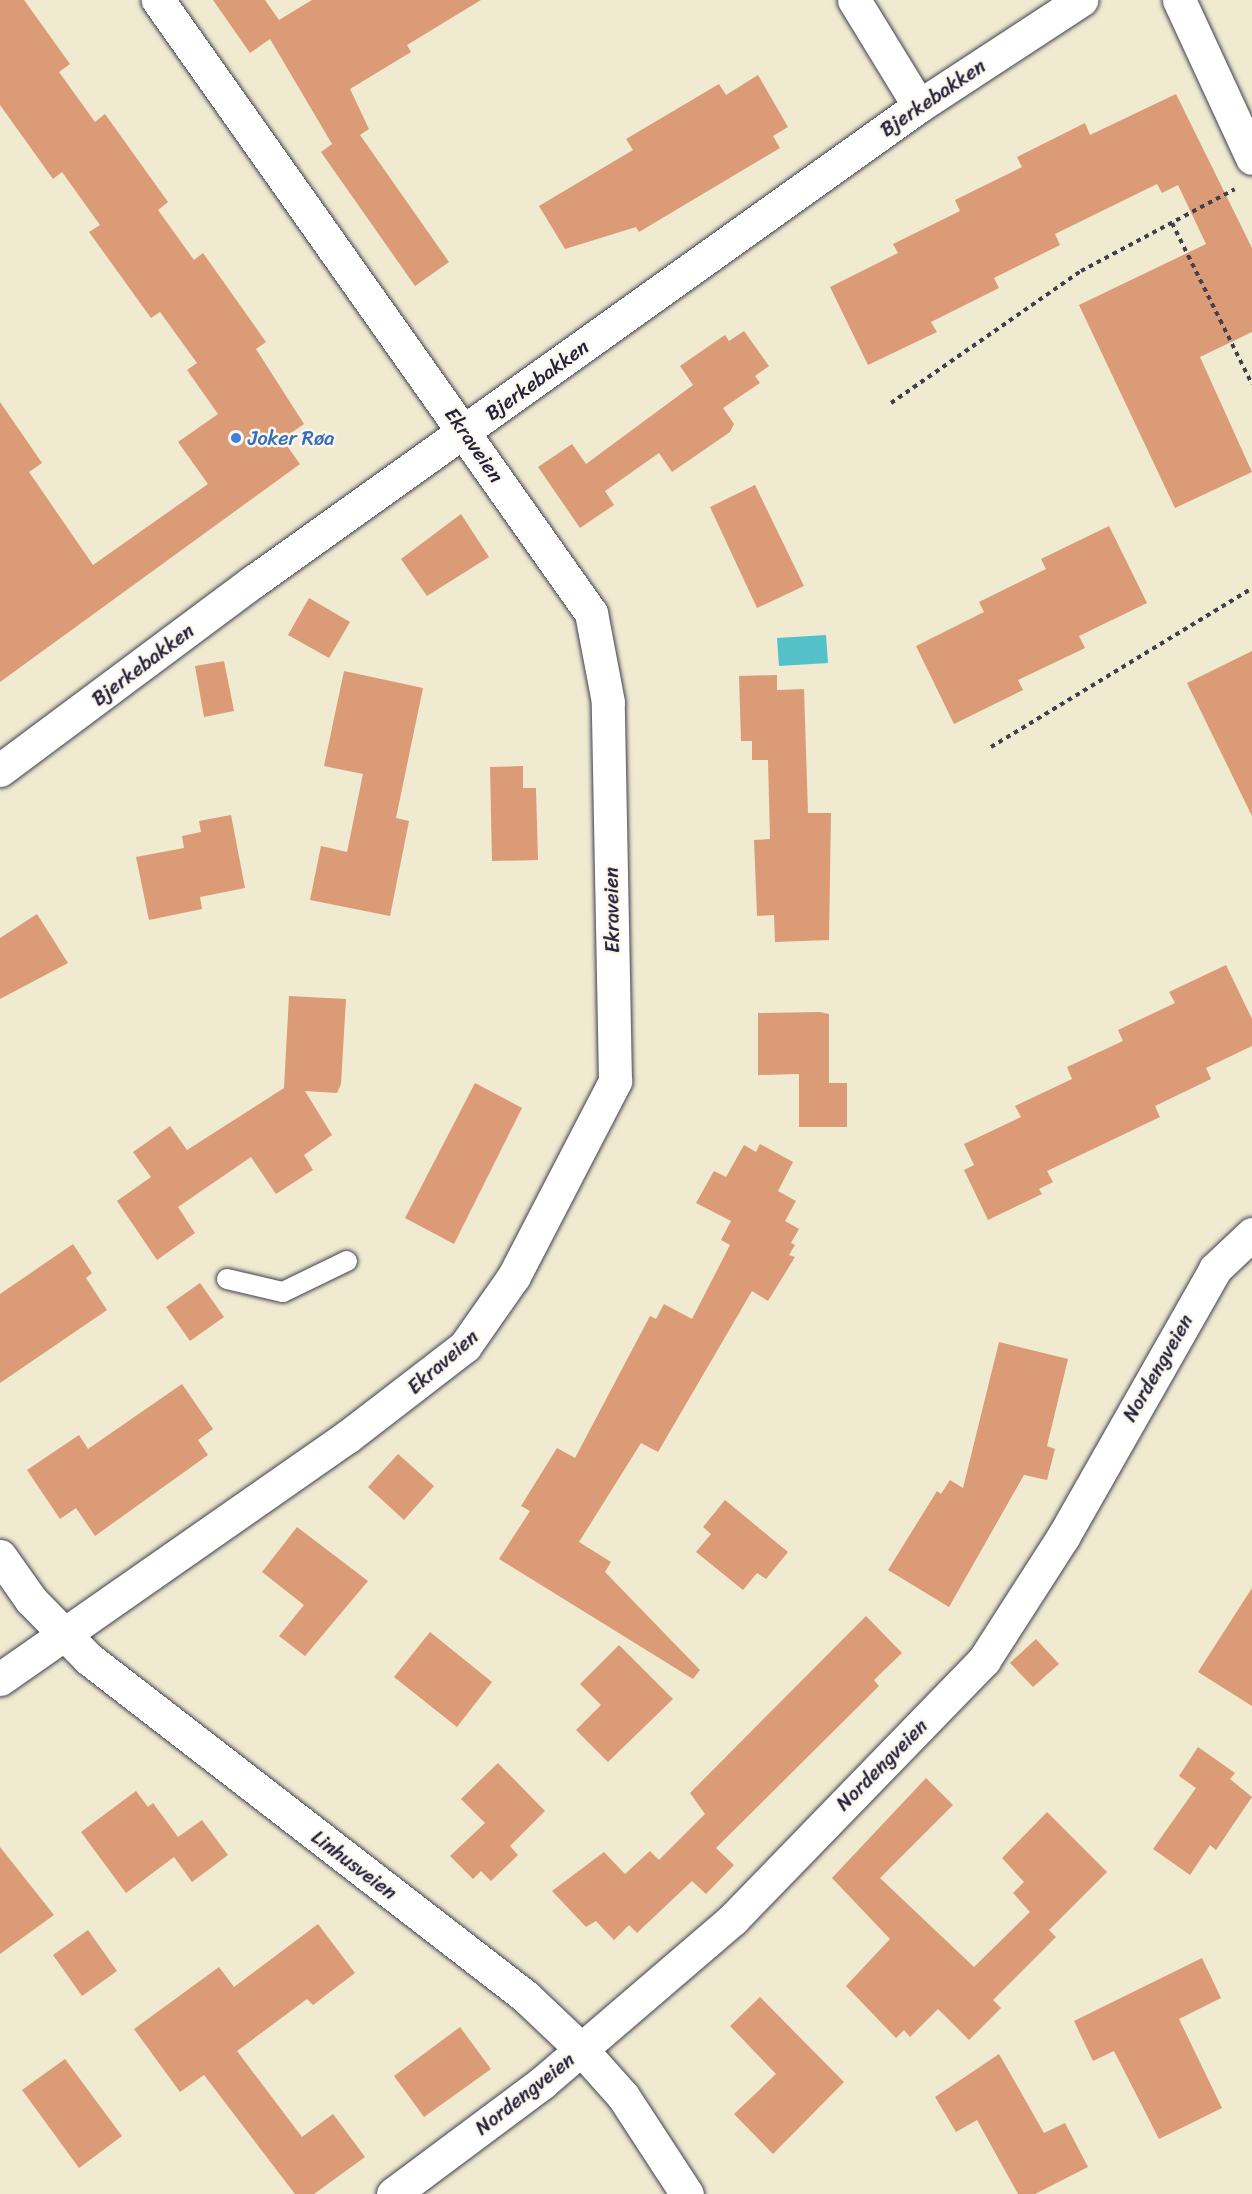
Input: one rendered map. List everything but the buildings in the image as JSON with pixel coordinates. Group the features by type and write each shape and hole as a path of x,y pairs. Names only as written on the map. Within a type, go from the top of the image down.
{"street":[{"name":"Ekraveien","path":"0,1678 347,1437 465,1346 514,1276 613,1092 608,702 601,645 581,597 158,0"},
{"path":"854,0 920,106"},
{"name":"Bjerkebakken","path":"0,770 465,432 920,106 1081,0"},
{"path":"1179,0 1247,172"},
{"name":"Nordengveien","path":"393,2194 581,2049 733,1919 984,1660 1063,1536 1215,1269 1252,1234"},
{"name":"Linhusveien","path":"0,1556 62,1633 177,1731 525,1996 581,2049 623,2096 687,2194"}],"lane":[{"path":"227,1279 283,1292 347,1261"}],"path":[{"path":"891,403 1081,271 1172,223 1247,172"},
{"path":"1172,223 1252,384"},
{"path":"991,747 1252,588"}],"water":[{"path":"826,635 828,663 779,666 777,638"}],"place":[{"name":"Joker Røa","path":"236,438"}]}
